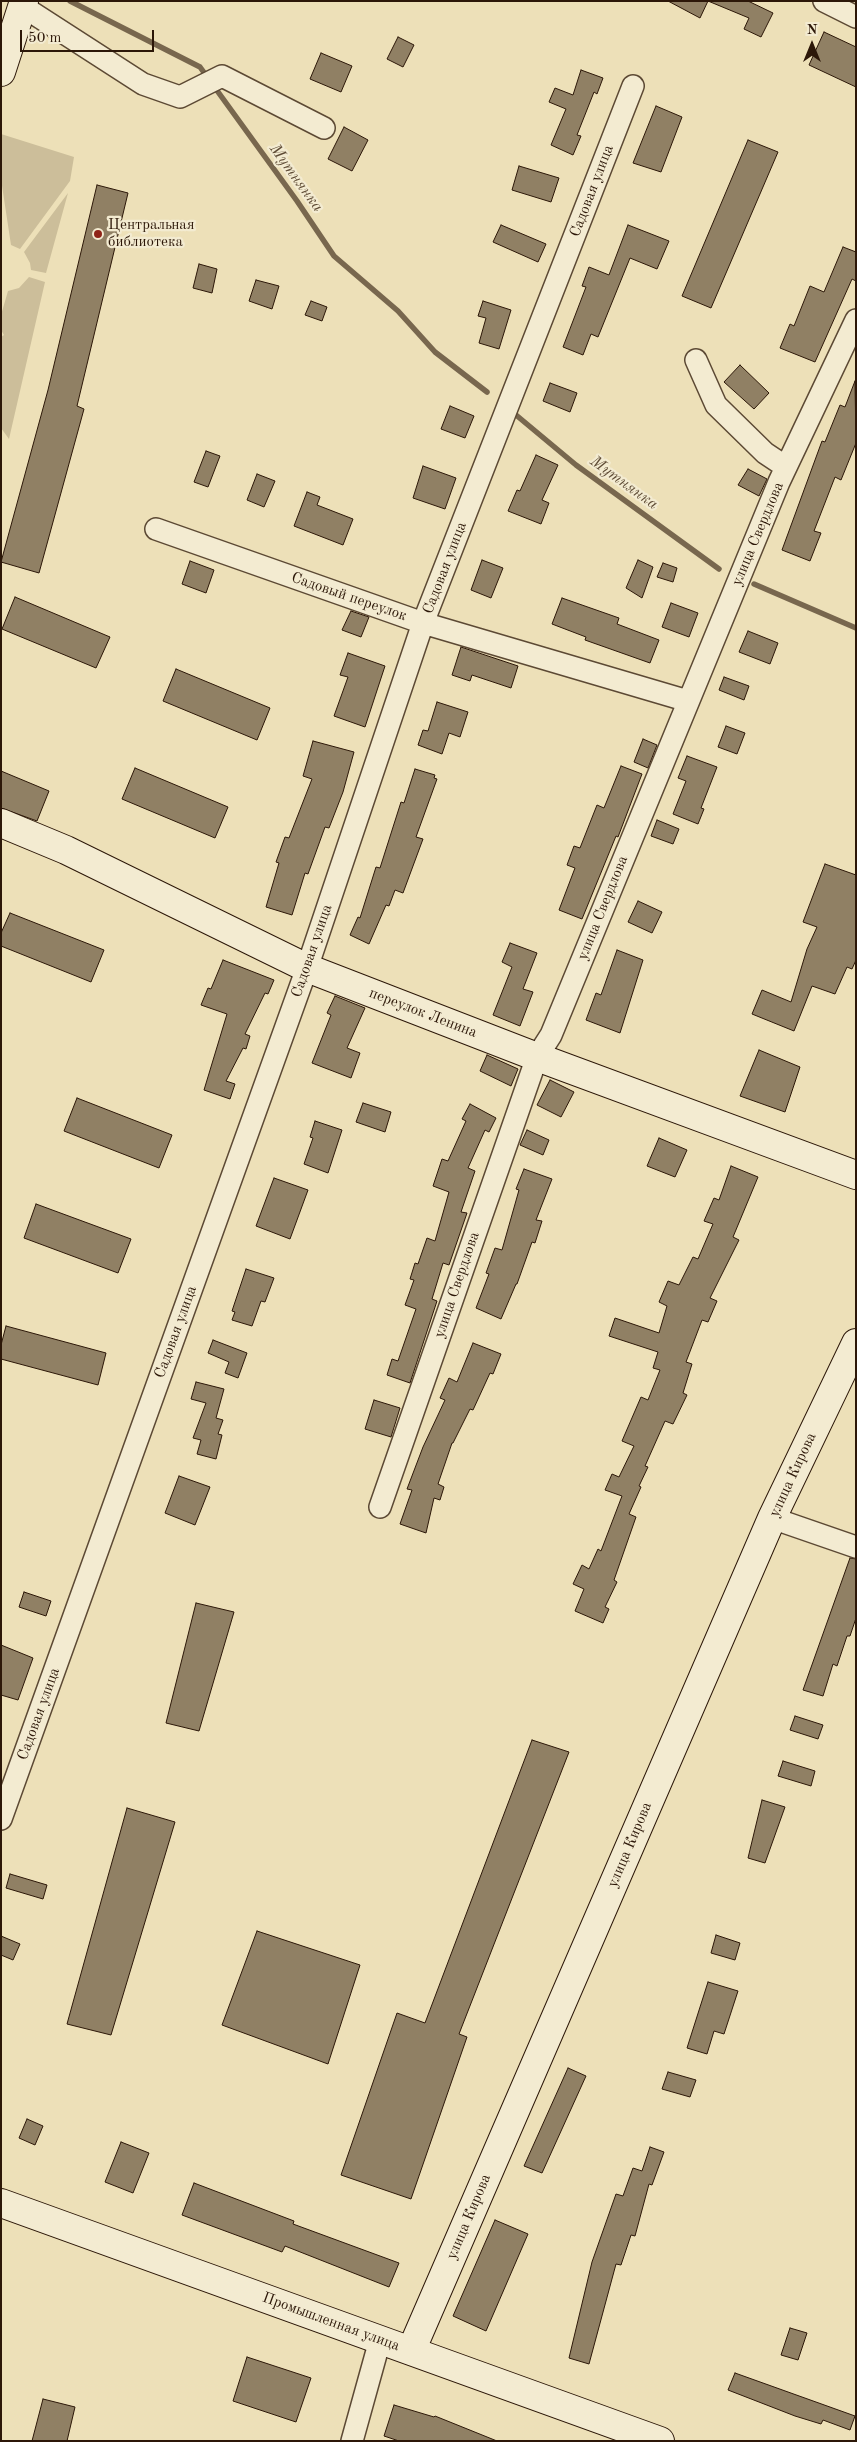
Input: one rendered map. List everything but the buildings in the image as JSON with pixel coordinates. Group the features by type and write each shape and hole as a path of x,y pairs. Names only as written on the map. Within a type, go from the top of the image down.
{"main road":[{"path":"1,72 23,4"},
{"name":"переулок Ленина","path":"1,823 66,850 307,968 537,1057 856,1175"},
{"name":"улица Кирова","path":"411,2351 772,1518 856,1343"},
{"name":"Промышленная улица","path":"1,2203 660,2441"}],"street":[{"path":"824,1 856,17"},
{"path":"23,4 143,84 180,97 194,88 222,76 324,128"},
{"name":"Садовая улица","path":"1,1819 307,968 423,623 633,86"},
{"name":"улица Свердлова","path":"380,1507 537,1057 551,1035 786,467 856,320"},
{"path":"696,360 716,405 765,453 786,467"},
{"name":"Садовый переулок","path":"156,529 423,623 688,701"},
{"path":"772,1518 856,1547"},
{"path":"352,2441 380,2340"}],"shaded area":[{"path":"1,134 74,157 70,181 20,249 11,245 1,179"},
{"path":"68,193 46,273 31,270 30,263 24,252"},
{"path":"29,277 45,282 9,439 1,428 1,337 4,335 1,330 1,315 8,291 19,288"}],"waterway":[{"name":"Мутнянка","path":"70,1 200,67 297,201 334,256 398,311 435,352 487,392"},
{"name":"Мутнянка","path":"516,415 576,465 719,569"},
{"name":"Мутнянка","path":"754,584 856,628"}],"place":[{"name":"Центральная библиотека","path":"98,234"}]}
